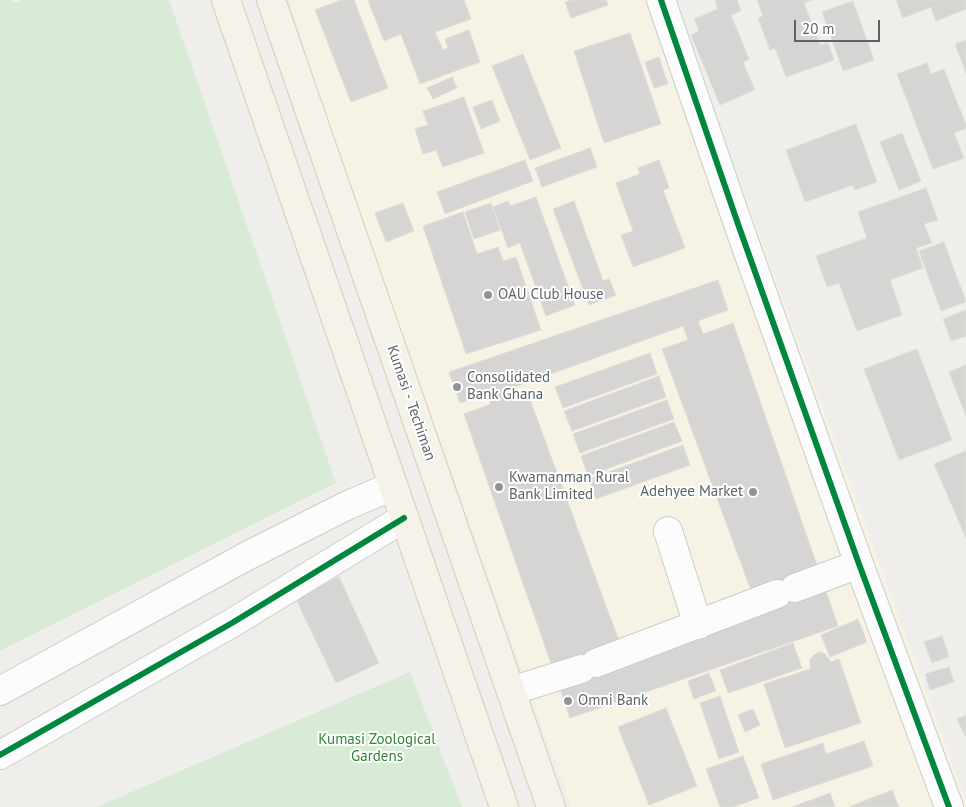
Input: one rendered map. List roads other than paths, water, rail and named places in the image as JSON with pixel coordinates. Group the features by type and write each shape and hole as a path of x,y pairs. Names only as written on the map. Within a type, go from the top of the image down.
{"main road":[{"path":"226,0 504,807"},
{"name":"Kumasi - Techiman","path":"271,0 551,807"}],"street":[{"path":"661,0 738,224 859,564 949,807"},
{"path":"0,691 247,556 393,486"},
{"path":"0,755 232,623 404,518"},
{"path":"668,531 698,624"},
{"path":"511,692 588,666 859,564"}],"place":[{"name":"OAU Club House","path":"488,295"},
{"name":"Consolidated Bank Ghana","path":"457,387"},
{"name":"Kwamanman Rural Bank Limited","path":"499,487"},
{"name":"Adehyee Market","path":"753,492"},
{"name":"Omni Bank","path":"568,701"}],"park label":[{"name":"Kumasi Zoological Gardens","path":"377,748"}]}
